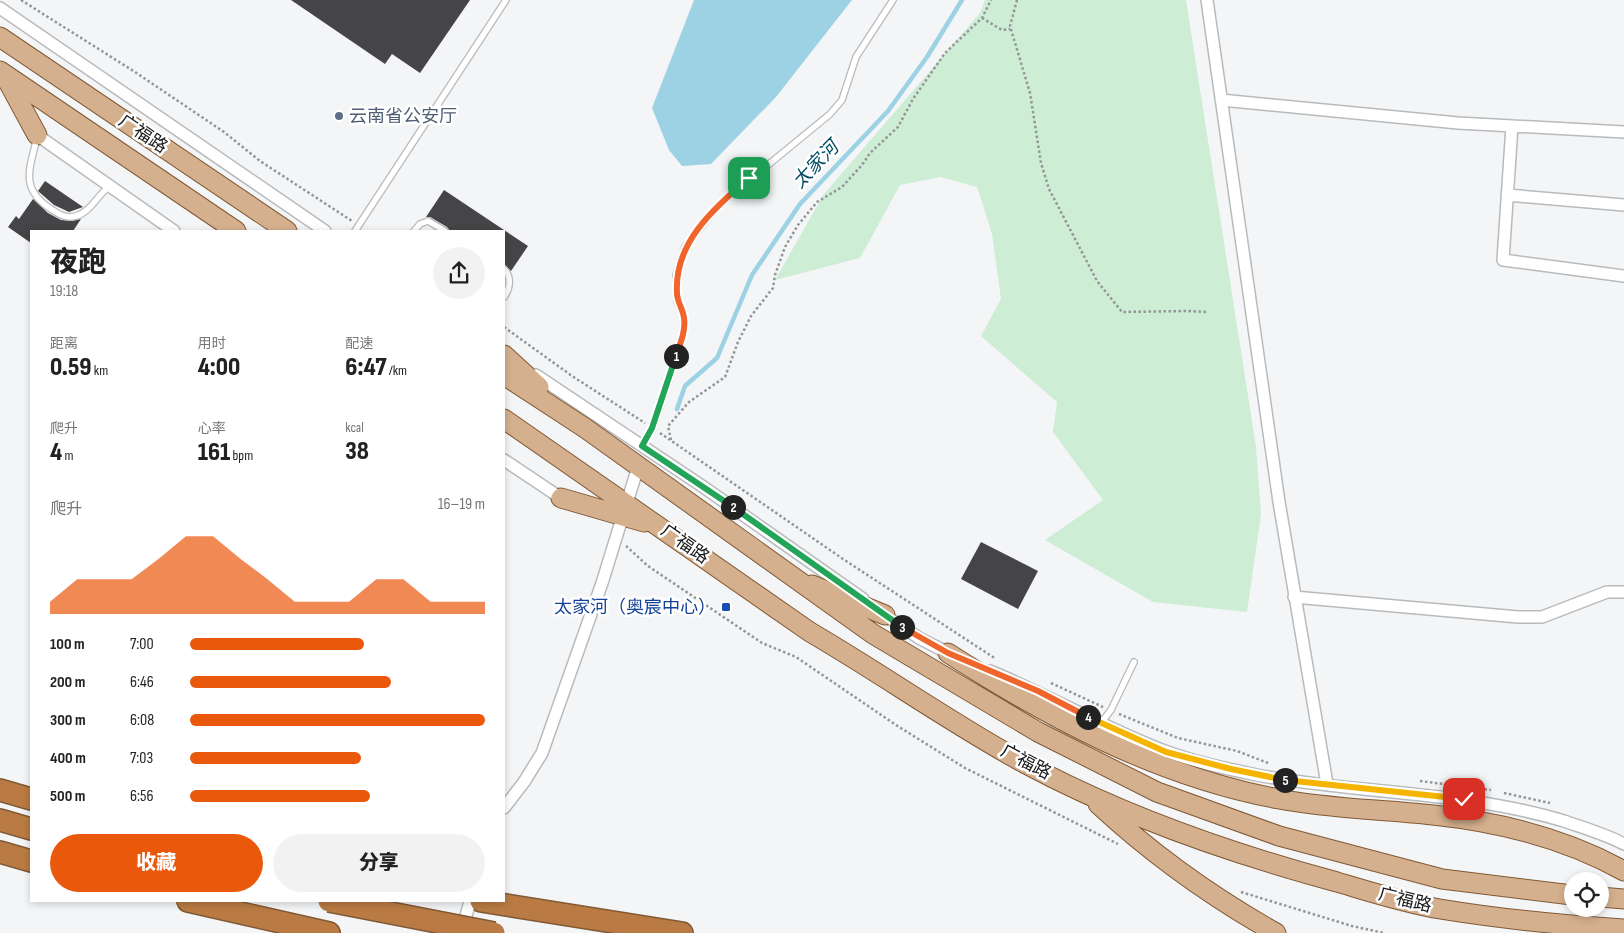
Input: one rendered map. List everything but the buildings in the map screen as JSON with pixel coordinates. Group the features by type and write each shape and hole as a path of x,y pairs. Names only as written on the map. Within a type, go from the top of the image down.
{"highway":[{"path":"0,790 30,799"},
{"path":"0,820 30,829"},
{"path":"0,852 30,861"},
{"path":"192,902 329,933"},
{"path":"334,902 494,933"},
{"path":"487,902 682,933"}],"main road":[{"name":"广福路","path":"0,37 286,230"},
{"name":"广福路","path":"2,72 235,230"},
{"path":"2,72 37,135"},
{"path":"505,355 584,428"},
{"name":"广福路","path":"505,376 584,428 791,578 873,634 1038,732 1157,792 1280,836 1433,877 1564,894"},
{"name":"广福路","path":"505,419 624,510 660,526 810,632 855,658 940,715 1025,763 1087,794 1144,819 1253,859 1437,908 1528,921 1624,929"},
{"path":"561,498 624,510"},
{"path":"791,578 825,589 885,615"},
{"path":"948,653 1045,712 1163,766 1225,787 1279,799 1329,806 1449,816 1501,825 1544,836 1578,848 1624,871"},
{"path":"1087,794 1132,836 1199,887 1276,933"},
{"path":"1609,898 1624,899"}],"street":[{"path":"1207,0 1294,597 1327,784"},
{"path":"0,8 324,230"},
{"path":"1221,100 1458,123 1624,132"},
{"path":"1512,126 1504,260 1624,276"},
{"path":"37,135 173,230"},
{"path":"1507,195 1624,206"},
{"path":"505,355 815,564 885,615 948,653 1038,691 1101,723 1166,752 1257,775 1464,799 1532,812 1582,827 1624,844"},
{"path":"505,461 561,498"},
{"path":"505,807 524,782 542,753 616,538 638,467"},
{"path":"1294,597 1542,618 1600,594 1624,592"},
{"path":"461,933 470,902"}],"lane":[{"path":"357,229 506,0"},
{"path":"642,446 652,428 683,337 684,318 677,300 676,275 685,247 718,206 830,114 842,100 856,57 892,0"},
{"path":"37,135 29,173 31,189 38,200 63,217 77,216 92,205 101,192 111,186"},
{"path":"415,230 420,224 428,221 443,230"},
{"path":"505,270 508,273 509,283 505,296"},
{"path":"1101,723 1111,710 1134,662"}],"path":[{"path":"21,0 136,72 224,132 260,161 357,229"},
{"path":"671,440 668,426 689,402 726,377 738,342 750,316 773,288 774,275 785,247 798,225 817,202 842,187 862,166 870,153 898,127 913,99 945,53 982,18 992,0"},
{"path":"1017,0 1010,29 1030,93 1041,163 1049,189 1097,282 1122,312 1188,310 1206,312"},
{"path":"982,18 1002,30 1010,29"},
{"path":"505,328 572,376 671,440 851,564 1004,664"},
{"path":"616,538 648,566 762,643 796,657 896,725 950,758 1027,801 1121,846"},
{"path":"1241,892 1352,926 1384,933"}],"green space":[{"path":"985,0 1186,0 1256,447 1261,514 1247,612 1153,602 1045,540 1103,500 1053,432 1057,402 981,336 1001,299 992,234 977,187 941,177 900,185 860,258 775,280 824,194 980,13"}],"water":[{"path":"694,0 852,0 776,97 711,164 682,166 669,150 652,108"}],"waterway":[{"name":"太家河","path":"677,409 685,386 717,358 752,275 800,204 888,111 927,57 962,0"}],"place":[{"name":"云南省公安厅","path":"339,116"},
{"name":"太家河（奥宸中心）","path":"726,607"}],"route":[{"path":"749,178 718,206 685,247 676,275 677,300 684,318 683,337 652,428 642,446 815,564 919,638 948,653 1038,691 1101,723 1166,752 1257,775 1294,781 1464,799"}]}
